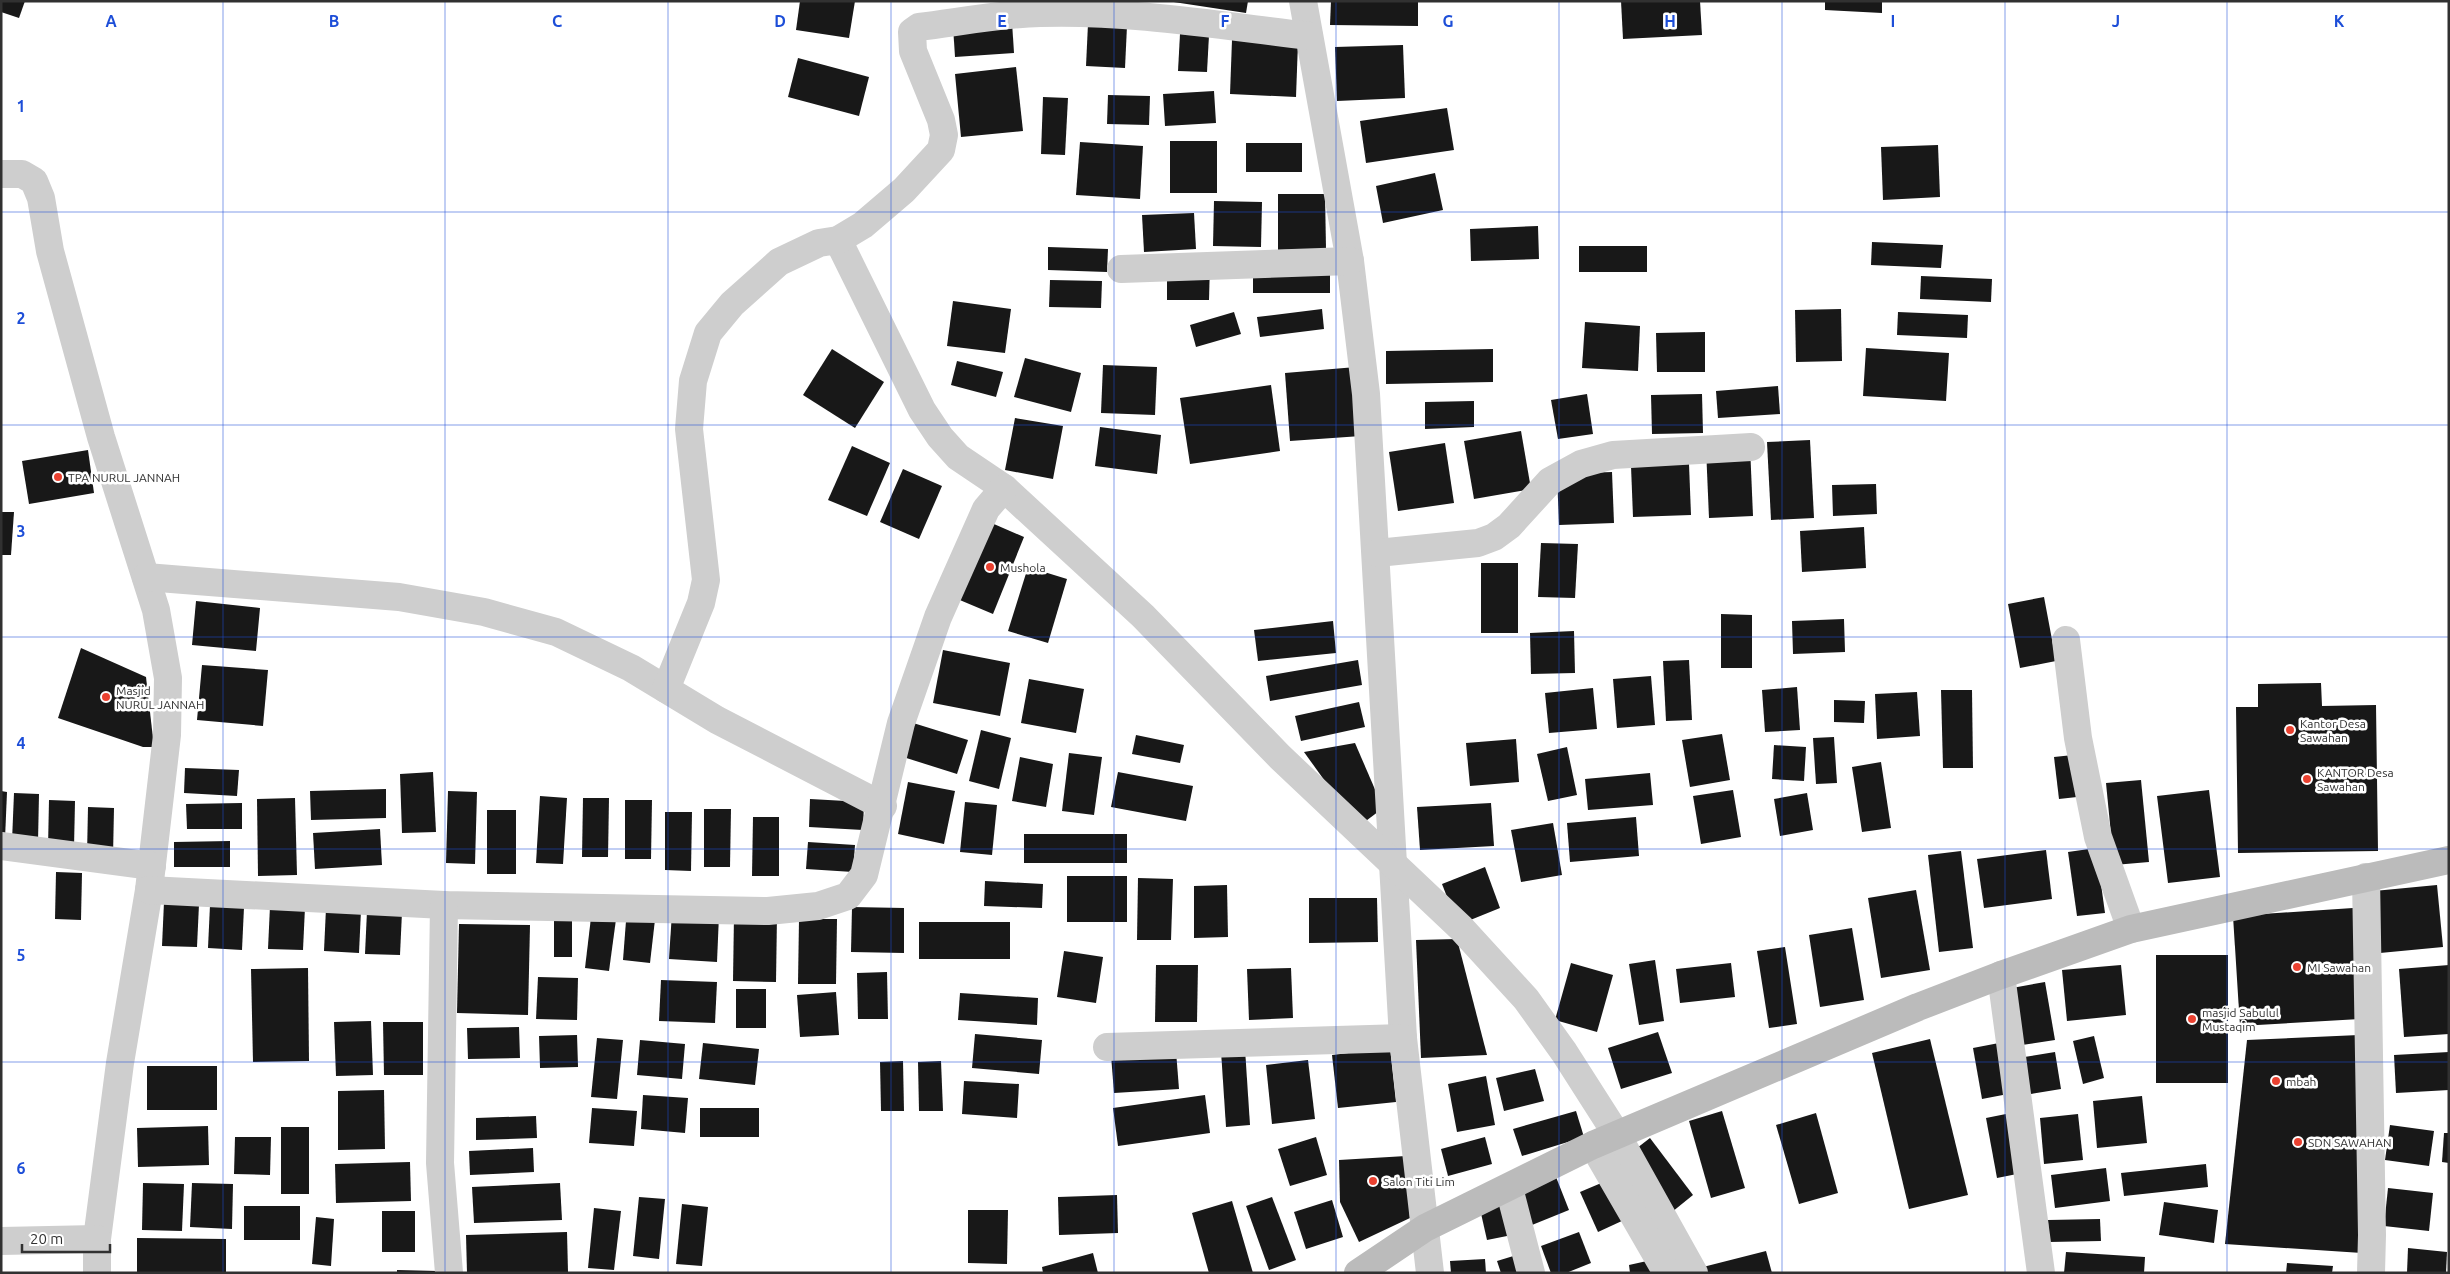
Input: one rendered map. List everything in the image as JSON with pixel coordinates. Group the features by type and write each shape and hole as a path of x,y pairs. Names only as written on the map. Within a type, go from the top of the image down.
{"street":[{"path":"1303,1 1350,261 1366,394 1377,553 1403,1038 1430,1273"},
{"path":"666,689 701,603 706,580 689,429 693,381 708,334 732,304 779,262 863,225 904,190 941,150 944,142 941,120 913,51 912,32 920,27 1024,14 1064,12 1167,20 1309,36"},
{"path":"1,174 22,174 34,181 41,198 50,251 99,428 156,610 168,678 167,735 151,878 120,1063 97,1239 97,1273"},
{"path":"828,242 922,410 940,437 958,457 996,497 1143,616 1395,872 1461,928 1526,999 1564,1052 1666,1273"},
{"path":"1121,269 1350,261"},
{"path":"1377,553 1478,542 1494,537 1509,526 1550,481 1582,464 1613,455 1751,447"},
{"path":"1,846 151,878 444,905 768,911 818,906 848,896 864,875 883,806 901,723 938,617 996,497"},
{"path":"146,577 399,596 484,612 556,632 631,668 716,720 883,806"},
{"path":"2066,640 2078,738 2098,837 2130,929"},
{"path":"1358,1273 1425,1228 1605,1140 1918,1007 2001,975 2130,929 2449,860"},
{"path":"2366,877 2371,1273"},
{"path":"444,905 440,1162 449,1273"},
{"path":"2001,975 2041,1273"},
{"path":"1107,1047 1403,1038"},
{"path":"1605,1140 1694,1273"},
{"path":"1509,1188 1531,1273"},
{"path":"1,1241 97,1239"}],"building":[{"path":"1,1 25,1 19,18 1,12"},
{"path":"800,1 855,1 849,38 796,30"},
{"path":"1167,1 1248,1 1246,13"},
{"path":"1331,1 1418,1 1418,26 1330,25"},
{"path":"1621,1 1700,1 1702,35 1623,39"},
{"path":"1825,1 1882,1 1882,13 1825,10"},
{"path":"1012,22 1014,53 955,57 953,26"},
{"path":"1088,24 1127,26 1125,68 1086,66"},
{"path":"1180,34 1209,35 1207,72 1178,71"},
{"path":"1232,40 1298,42 1296,97 1230,94"},
{"path":"1403,45 1405,98 1337,101 1335,47"},
{"path":"798,58 869,77 859,116 788,97"},
{"path":"1016,67 1023,131 961,137 955,74"},
{"path":"1214,91 1216,123 1165,126 1163,94"},
{"path":"1108,95 1150,96 1149,125 1107,124"},
{"path":"1043,97 1068,98 1065,155 1041,154"},
{"path":"1447,108 1454,150 1366,163 1360,121"},
{"path":"1170,141 1217,141 1217,193 1170,193"},
{"path":"1080,142 1143,146 1140,199 1076,195"},
{"path":"1246,143 1302,143 1302,172 1246,172"},
{"path":"1938,145 1940,197 1883,200 1881,147"},
{"path":"1435,173 1443,210 1383,223 1376,186"},
{"path":"1278,194 1325,194 1326,249 1278,250"},
{"path":"1214,201 1262,202 1261,247 1213,246"},
{"path":"1194,213 1196,249 1144,252 1142,215"},
{"path":"1538,226 1539,259 1471,261 1470,229"},
{"path":"1872,242 1943,245 1941,268 1871,265"},
{"path":"1579,246 1647,246 1647,272 1579,272"},
{"path":"1048,247 1108,249 1107,272 1048,270"},
{"path":"1167,263 1210,263 1209,300 1167,300"},
{"path":"1253,267 1330,267 1330,293 1253,293"},
{"path":"1921,276 1992,279 1991,302 1920,299"},
{"path":"1050,280 1102,281 1101,308 1049,307"},
{"path":"953,301 1011,309 1005,353 947,346"},
{"path":"1322,309 1324,329 1260,337 1257,317"},
{"path":"1841,309 1842,361 1796,362 1795,310"},
{"path":"1234,312 1241,334 1196,347 1190,325"},
{"path":"1898,312 1968,315 1967,338 1897,335"},
{"path":"1585,322 1640,326 1638,371 1582,368"},
{"path":"1705,332 1705,372 1657,372 1656,333"},
{"path":"1866,348 1949,353 1946,401 1863,396"},
{"path":"832,349 884,382 855,428 803,395"},
{"path":"1493,349 1493,382 1386,384 1386,351"},
{"path":"1025,358 1081,373 1071,412 1014,397"},
{"path":"957,361 1003,372 996,397 951,385"},
{"path":"1103,365 1157,367 1155,415 1101,413"},
{"path":"1356,367 1361,436 1290,441 1285,373"},
{"path":"1271,385 1280,451 1190,464 1180,398"},
{"path":"1778,386 1780,414 1718,418 1716,391"},
{"path":"1587,394 1593,434 1558,439 1551,400"},
{"path":"1702,394 1703,433 1652,434 1651,395"},
{"path":"1474,401 1474,427 1425,429 1425,402"},
{"path":"1015,418 1063,426 1053,479 1005,470"},
{"path":"1100,427 1161,435 1157,474 1095,466"},
{"path":"1521,431 1531,489 1474,499 1464,441"},
{"path":"1810,440 1814,518 1771,520 1767,442"},
{"path":"1445,443 1454,503 1398,511 1389,452"},
{"path":"852,446 890,463 867,516 828,500"},
{"path":"1750,446 1753,516 1709,518 1706,448"},
{"name":"TPA NURUL JANNAH","path":"88,450 94,493 29,504 22,461"},
{"path":"1689,464 1691,515 1633,517 1631,466"},
{"path":"903,469 942,486 919,539 880,522"},
{"path":"1612,472 1614,523 1559,525 1557,474"},
{"path":"1876,484 1877,514 1833,516 1832,485"},
{"path":"1,512 14,512 11,555 1,555"},
{"name":"Mushola","path":"987,521 1024,537 993,614 955,598"},
{"path":"1864,527 1866,568 1802,572 1800,531"},
{"path":"1541,543 1578,544 1575,598 1538,597"},
{"path":"1481,563 1518,563 1518,633 1481,633"},
{"path":"1028,567 1067,579 1048,643 1008,631"},
{"path":"2044,597 2056,661 2020,668 2008,604"},
{"path":"196,601 260,608 256,651 192,645"},
{"path":"1721,614 1752,615 1752,668 1721,668"},
{"path":"1844,619 1845,652 1793,654 1792,621"},
{"path":"1333,621 1336,653 1258,661 1254,630"},
{"path":"1574,631 1575,673 1531,674 1530,633"},
{"name":"Masjid NURUL JANNAH","path":"81,648 146,677 154,747 143,747 58,718"},
{"path":"943,650 1010,663 1000,716 933,703"},
{"path":"1358,660 1362,685 1270,701 1266,676"},
{"path":"1689,660 1692,720 1666,721 1663,661"},
{"path":"202,665 268,670 263,726 197,720"},
{"path":"1651,676 1655,725 1617,728 1613,679"},
{"path":"1029,679 1084,689 1076,733 1021,723"},
{"name":"KANTOR Desa Sawahan","path":"2321,683 2322,706 2376,705 2378,851 2238,853 2236,707 2258,707 2258,684"},
{"path":"1797,687 1800,730 1765,732 1762,690"},
{"path":"1593,688 1597,729 1549,733 1545,693"},
{"path":"1941,690 1972,690 1973,768 1943,768"},
{"path":"1917,692 1920,736 1877,739 1875,694"},
{"path":"1834,700 1865,701 1864,723 1834,722"},
{"path":"1359,702 1365,727 1301,741 1295,716"},
{"path":"910,722 968,740 957,774 900,756"},
{"path":"981,730 1011,738 999,789 969,781"},
{"path":"1722,734 1730,780 1690,787 1682,740"},
{"path":"1136,735 1184,745 1180,763 1132,754"},
{"path":"1834,737 1837,783 1816,784 1813,738"},
{"path":"1516,739 1519,782 1470,786 1466,743"},
{"path":"1355,743 1383,808 1358,827 1304,752"},
{"path":"1774,745 1806,747 1804,781 1772,779"},
{"path":"1567,747 1577,795 1548,801 1537,754"},
{"path":"1069,753 1102,757 1094,815 1062,811"},
{"path":"2073,755 2077,797 2059,799 2054,757"},
{"path":"1020,757 1053,764 1046,807 1012,801"},
{"path":"1881,762 1891,828 1862,832 1852,767"},
{"path":"185,768 239,770 237,796 184,793"},
{"path":"433,772 436,832 402,833 400,774"},
{"path":"1118,772 1193,786 1186,821 1111,807"},
{"path":"1650,773 1653,805 1588,810 1585,779"},
{"path":"2141,780 2149,862 2114,865 2106,783"},
{"path":"908,782 955,791 944,844 898,834"},
{"path":"386,789 386,818 311,820 310,791"},
{"path":"1733,790 1741,837 1701,844 1693,796"},
{"path":"2209,790 2220,877 2168,883 2157,796"},
{"path":"1,791 7,792 5,839 1,839"},
{"path":"448,791 477,792 475,864 446,863"},
{"path":"14,793 39,794 38,842 12,841"},
{"path":"1807,793 1813,830 1780,836 1774,799"},
{"path":"540,796 567,798 563,864 536,863"},
{"path":"295,798 297,875 258,876 257,799"},
{"path":"583,798 609,798 608,857 582,857"},
{"path":"810,799 864,802 863,830 809,827"},
{"path":"49,800 75,801 74,848 48,848"},
{"path":"625,800 652,800 651,859 625,859"},
{"path":"965,802 997,805 992,855 960,852"},
{"path":"242,803 242,829 187,829 186,804"},
{"path":"1491,803 1494,846 1420,850 1417,807"},
{"path":"88,807 114,808 113,856 87,855"},
{"path":"704,809 731,809 730,867 704,867"},
{"path":"487,810 516,810 516,874 487,874"},
{"path":"665,812 692,812 691,871 665,870"},
{"path":"753,817 779,817 779,876 752,876"},
{"path":"1636,817 1639,856 1570,862 1567,823"},
{"path":"1553,823 1562,875 1521,882 1511,830"},
{"path":"380,829 382,865 315,869 313,833"},
{"path":"1024,834 1127,834 1127,863 1024,863"},
{"path":"230,841 230,867 174,867 174,842"},
{"path":"808,842 855,845 853,872 806,869"},
{"path":"2096,848 2105,913 2077,916 2068,852"},
{"path":"2046,850 2052,899 1984,908 1977,859"},
{"path":"1961,851 1973,948 1939,952 1928,855"},
{"path":"1485,867 1500,908 1458,925 1442,884"},
{"path":"56,872 82,873 81,920 55,919"},
{"path":"1067,876 1127,876 1127,922 1067,922"},
{"path":"1138,878 1173,879 1171,940 1137,940"},
{"path":"985,881 1043,884 1042,908 984,906"},
{"path":"1227,885 1228,937 1194,938 1194,886"},
{"path":"2437,885 2443,947 2380,953 2374,891"},
{"path":"1916,890 1930,970 1881,978 1868,898"},
{"path":"1309,898 1377,898 1378,942 1309,943"},
{"path":"164,902 199,904 197,947 162,946"},
{"path":"210,905 244,907 242,950 208,948"},
{"path":"270,906 305,907 303,950 268,949"},
{"path":"852,907 904,908 904,953 851,952"},
{"path":"326,908 361,910 359,953 324,951"},
{"path":"627,908 656,911 650,963 623,960"},
{"name":"MI Sawahan","path":"2353,908 2360,1019 2240,1026 2233,916"},
{"path":"592,909 617,912 609,971 585,968"},
{"path":"367,911 402,912 400,955 365,954"},
{"path":"672,912 719,915 717,962 669,959"},
{"path":"734,915 777,915 776,982 733,981"},
{"path":"554,916 572,916 572,957 554,957"},
{"path":"799,919 837,919 836,984 798,984"},
{"path":"919,922 1010,922 1010,959 919,959"},
{"path":"459,924 530,925 528,1015 457,1013"},
{"path":"1852,928 1864,1000 1820,1007 1809,935"},
{"path":"1457,939 1487,1055 1421,1058 1416,940"},
{"path":"1785,947 1797,1024 1769,1028 1757,951"},
{"path":"1064,951 1103,957 1096,1003 1057,997"},
{"name":"masjid Sabulul Mustaqim","path":"2156,955 2228,955 2228,1083 2156,1083"},
{"path":"1655,960 1664,1021 1639,1025 1629,964"},
{"path":"1571,963 1613,975 1597,1032 1555,1020"},
{"path":"1731,963 1735,997 1680,1003 1676,969"},
{"path":"1156,965 1198,965 1197,1022 1155,1022"},
{"path":"2121,965 2126,1015 2067,1021 2062,970"},
{"path":"2449,965 2449,1034 2404,1037 2399,969"},
{"path":"308,968 309,1061 253,1062 251,969"},
{"path":"1291,968 1293,1018 1249,1020 1247,969"},
{"path":"887,972 888,1019 858,1019 857,973"},
{"path":"538,977 578,978 577,1020 536,1019"},
{"path":"661,980 717,982 715,1023 659,1021"},
{"path":"2045,982 2055,1040 2022,1045 2012,988"},
{"path":"736,989 766,989 766,1028 736,1028"},
{"path":"836,992 839,1035 800,1037 797,995"},
{"path":"960,993 1038,998 1037,1025 958,1020"},
{"path":"371,1021 373,1075 336,1076 334,1022"},
{"path":"383,1022 423,1022 423,1075 384,1075"},
{"path":"519,1027 520,1058 468,1059 467,1028"},
{"path":"1658,1032 1672,1073 1621,1089 1608,1048"},
{"path":"975,1034 1042,1040 1039,1074 972,1068"},
{"path":"577,1035 578,1067 540,1068 539,1036"},
{"name":"SDN SAWAHAN","path":"2359,1035 2362,1253 2225,1244 2247,1040"},
{"path":"2094,1036 2104,1078 2083,1084 2073,1041"},
{"path":"597,1038 623,1040 617,1099 591,1097"},
{"path":"1930,1039 1968,1195 1909,1209 1872,1053"},
{"path":"640,1040 685,1044 682,1079 637,1075"},
{"path":"703,1043 759,1049 755,1085 699,1079"},
{"path":"1999,1043 2008,1094 1982,1099 1973,1048"},
{"path":"1390,1048 1396,1102 1338,1108 1332,1055"},
{"path":"1245,1049 1250,1125 1226,1127 1221,1051"},
{"path":"1176,1051 1179,1089 1114,1093 1111,1055"},
{"path":"2055,1052 2061,1089 2024,1095 2018,1058"},
{"path":"2449,1052 2449,1090 2396,1093 2394,1055"},
{"path":"1308,1060 1315,1119 1272,1124 1266,1065"},
{"path":"903,1061 904,1111 881,1111 880,1062"},
{"path":"941,1061 943,1111 919,1111 918,1062"},
{"path":"147,1066 217,1066 217,1110 147,1110"},
{"path":"1535,1069 1544,1101 1504,1111 1496,1078"},
{"path":"1486,1076 1495,1125 1457,1132 1448,1084"},
{"path":"964,1081 1019,1084 1017,1118 962,1114"},
{"path":"384,1090 385,1149 338,1150 338,1091"},
{"path":"643,1095 688,1098 685,1133 641,1129"},
{"path":"1205,1095 1210,1133 1118,1146 1113,1108"},
{"path":"2142,1096 2147,1143 2097,1148 2093,1101"},
{"path":"592,1108 637,1111 634,1146 589,1143"},
{"path":"700,1108 759,1108 759,1137 700,1137"},
{"path":"1576,1111 1584,1137 1522,1156 1513,1129"},
{"path":"1722,1111 1745,1188 1711,1198 1689,1121"},
{"path":"1816,1113 1838,1193 1799,1204 1776,1125"},
{"path":"2011,1113 2022,1173 1997,1178 1986,1118"},
{"path":"2078,1114 2083,1160 2044,1164 2040,1118"},
{"path":"536,1116 537,1138 476,1140 476,1118"},
{"path":"2390,1125 2434,1131 2429,1166 2385,1160"},
{"path":"208,1126 209,1165 138,1167 137,1128"},
{"path":"281,1127 309,1127 309,1194 281,1194"},
{"path":"2444,1133 2449,1133 2449,1163 2442,1162"},
{"path":"235,1137 271,1137 270,1175 234,1174"},
{"path":"1316,1137 1327,1175 1290,1186 1278,1149"},
{"path":"1485,1137 1492,1164 1448,1176 1441,1149"},
{"path":"1650,1138 1693,1195 1672,1212 1628,1155"},
{"path":"533,1148 534,1172 470,1175 469,1151"},
{"name":"Salon Titi Lim","path":"1406,1156 1410,1218 1359,1242 1340,1202 1339,1160"},
{"path":"410,1162 411,1201 336,1203 335,1164"},
{"path":"2206,1164 2208,1187 2124,1196 2121,1173"},
{"path":"2106,1168 2110,1201 2055,1208 2051,1175"},
{"path":"1556,1177 1569,1210 1532,1225 1519,1192"},
{"path":"1606,1181 1624,1220 1598,1232 1580,1192"},
{"path":"143,1183 184,1184 182,1231 142,1230"},
{"path":"192,1183 233,1184 232,1229 190,1227"},
{"path":"560,1183 562,1220 474,1223 472,1187"},
{"path":"2388,1188 2433,1193 2429,1231 2384,1226"},
{"path":"1117,1195 1118,1233 1059,1235 1058,1197"},
{"path":"639,1197 665,1199 659,1259 633,1256"},
{"path":"1272,1197 1296,1260 1269,1270 1246,1206"},
{"path":"1332,1200 1343,1237 1306,1249 1294,1212"},
{"path":"1232,1201 1253,1273 1209,1273 1192,1213"},
{"path":"1511,1202 1517,1234 1487,1240 1480,1209"},
{"path":"2164,1202 2218,1210 2214,1243 2159,1235"},
{"path":"682,1204 708,1207 702,1266 676,1264"},
{"path":"244,1206 300,1206 300,1240 244,1240"},
{"path":"594,1208 621,1211 614,1270 588,1268"},
{"path":"968,1210 1008,1210 1007,1264 968,1263"},
{"path":"382,1211 415,1211 415,1252 382,1252"},
{"path":"316,1217 334,1219 331,1266 312,1264"},
{"path":"2100,1219 2101,1241 2049,1242 2048,1220"},
{"path":"567,1232 568,1272 467,1273 466,1235"},
{"path":"1579,1232 1591,1263 1566,1273 1551,1273 1541,1246"},
{"path":"137,1238 226,1239 226,1273 137,1273"},
{"path":"2408,1248 2447,1252 2446,1273 2407,1273"},
{"path":"1766,1251 1772,1273 1706,1273 1703,1267"},
{"path":"2066,1252 2145,1257 2144,1273 2064,1273"},
{"path":"1093,1253 1098,1273 1043,1273 1042,1267"},
{"path":"1520,1254 1526,1273 1501,1273 1497,1261"},
{"path":"1485,1259 1486,1273 1451,1273 1450,1261"},
{"path":"1656,1259 1659,1273 1630,1273 1629,1265"},
{"path":"2287,1263 2333,1266 2332,1273 2286,1273"},
{"path":"397,1270 438,1271 438,1273 397,1273"}],"place":[{"name":"TPA NURUL JANNAH","path":"58,477"},
{"name":"Mushola","path":"990,567"},
{"name":"Masjid NURUL JANNAH","path":"106,697"},
{"name":"Kantor Desa Sawahan","path":"2290,730"},
{"name":"KANTOR Desa Sawahan","path":"2307,779"},
{"name":"MI Sawahan","path":"2297,967"},
{"name":"masjid Sabulul Mustaqim","path":"2192,1019"},
{"name":"mbah","path":"2276,1081"},
{"name":"SDN SAWAHAN","path":"2298,1142"},
{"name":"Salon Titi Lim","path":"1373,1181"}]}
